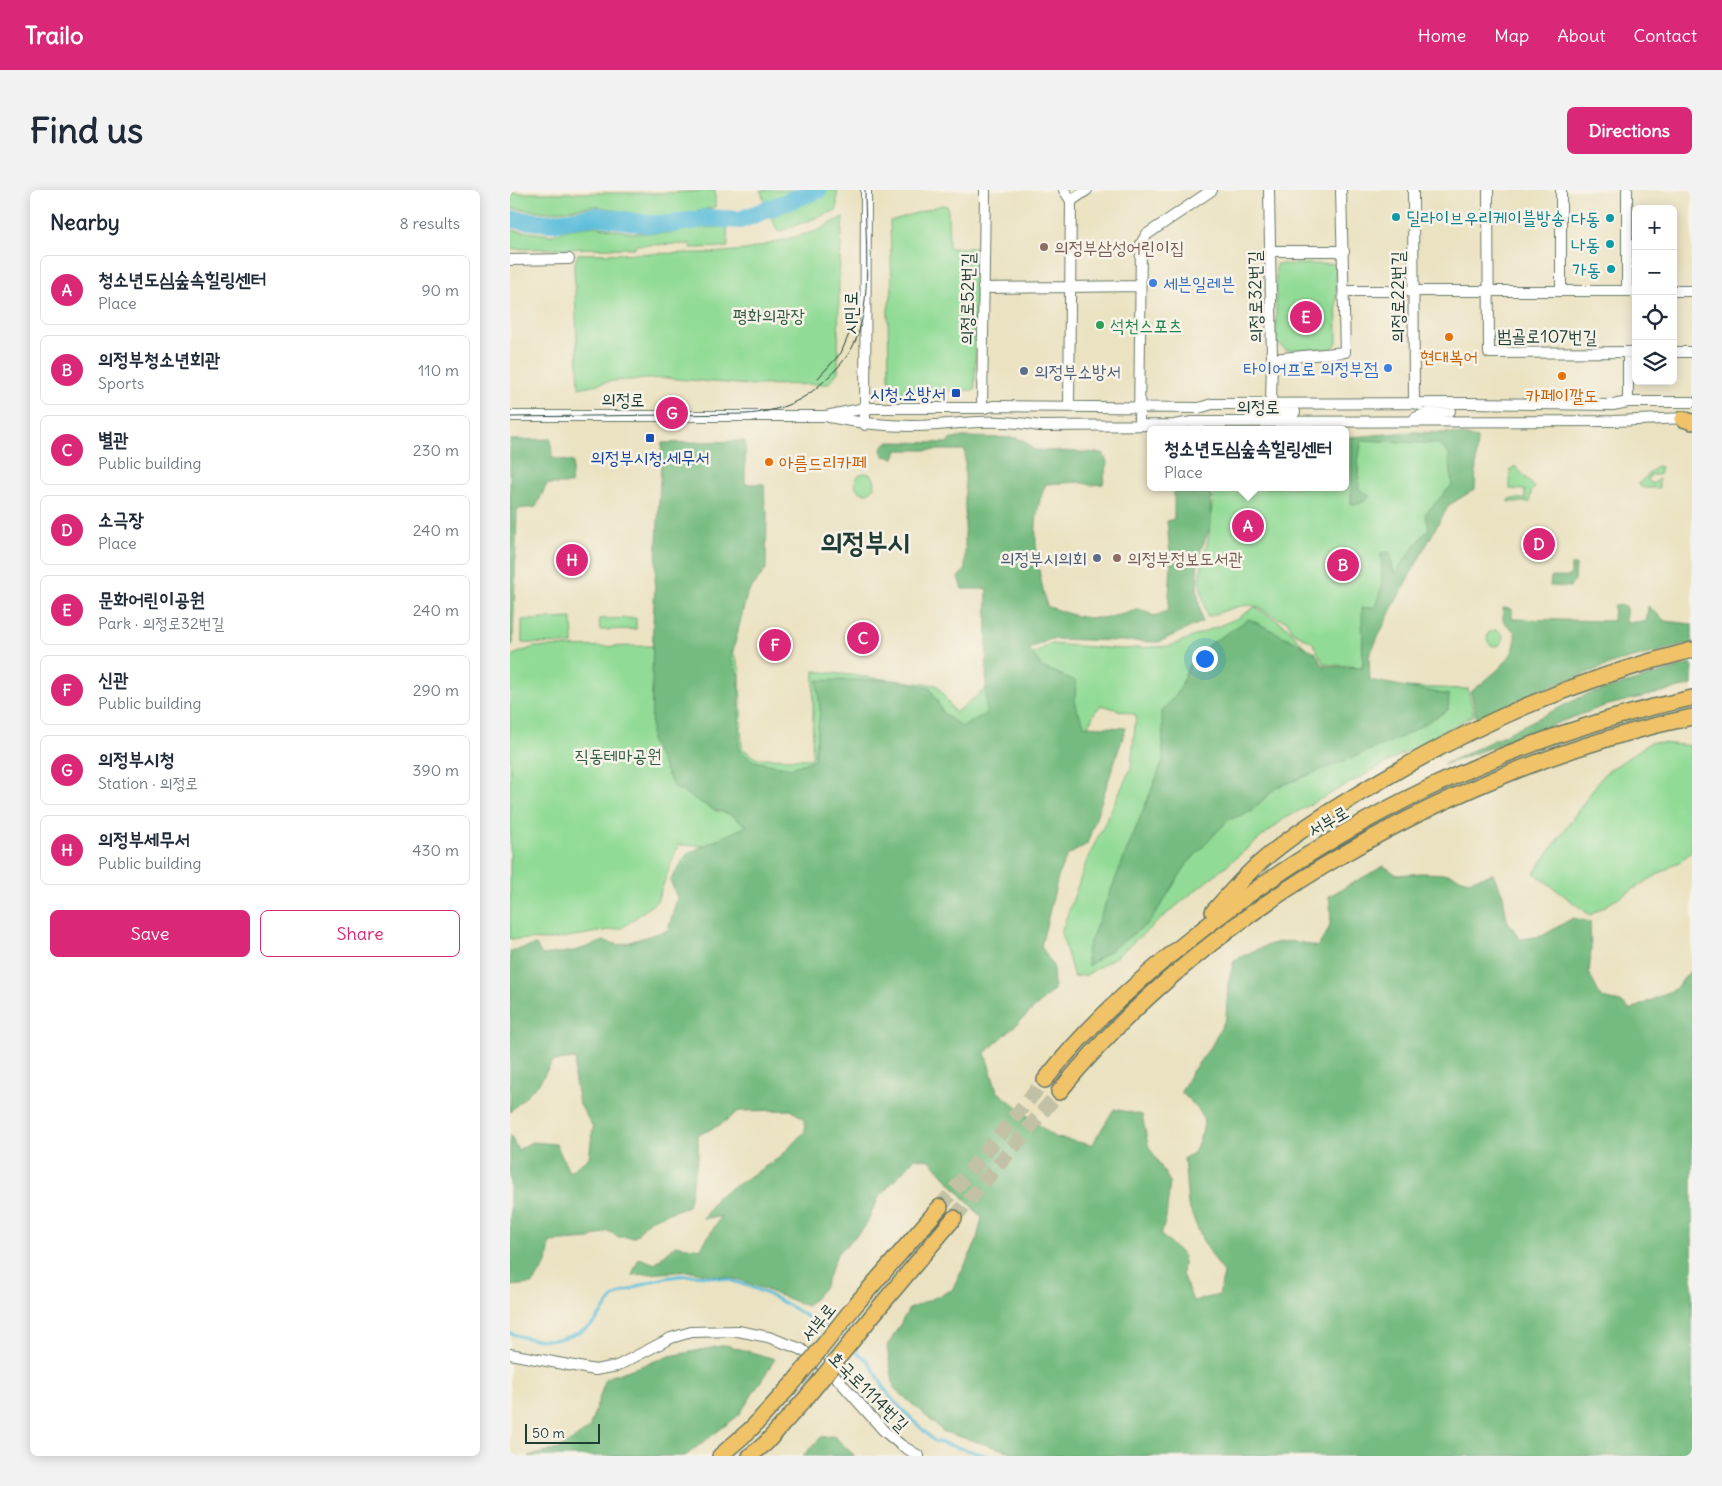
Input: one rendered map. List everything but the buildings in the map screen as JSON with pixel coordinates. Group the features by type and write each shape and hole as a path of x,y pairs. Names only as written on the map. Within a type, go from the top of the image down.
{"highway":[{"path":"1177,949 1254,868 1339,806 1399,769 1468,732 1555,692 1612,671 1692,650"},
{"name":"서부로","path":"1045,1080 1109,1009 1177,949 1225,910 1290,865 1411,796 1514,750 1616,716 1692,698"},
{"name":"서부로","path":"1059,1092 1120,1024 1170,978 1238,925 1348,851 1472,788 1585,746 1692,717"},
{"name":"서부로","path":"721,1454 751,1429 794,1382 857,1303 940,1206"},
{"path":"750,1456 766,1443 806,1398 954,1218"}],"street":[{"name":"시민로","path":"865,425 866,190"},
{"name":"의정로52번길","path":"982,408 985,190"},
{"path":"1064,190 1071,201 1069,406"},
{"path":"1071,201 1087,190"},
{"name":"의정로32번길","path":"1269,190 1271,404"},
{"path":"1272,359 1345,352 1341,190"},
{"name":"의정로22번길","path":"1413,190 1414,403"},
{"name":"범골로107번길","path":"1488,190 1489,353 1632,352"},
{"path":"1561,190 1561,291"},
{"path":"1344,291 1631,291 1626,190"},
{"path":"1139,425 1141,244 1146,235 1209,191"},
{"path":"1270,251 1344,251"},
{"path":"510,260 569,259"},
{"path":"984,288 1140,286"},
{"path":"1677,291 1692,291"},
{"path":"1628,402 1632,352"},
{"path":"1677,352 1692,352"},
{"name":"의정로","path":"510,416 826,416 866,408 982,408 992,406 1199,408 1212,404 1414,403 1613,405 1628,402 1692,402"},
{"path":"1406,421 1430,412 1450,411 1448,407 1430,407 1414,403"},
{"path":"1241,422 1267,413 1295,412 1292,409 1280,409 1271,404"},
{"name":"의정로","path":"826,416 865,425 1019,422 1040,426 1241,422 1689,419"},
{"name":"호국로1114번길","path":"510,1354 595,1370 617,1366 671,1338 691,1332 738,1331 768,1337 801,1349 836,1376 884,1430 901,1445 919,1456"}],"green space":[{"path":"715,190 715,207 673,217 651,217 595,206 549,212 510,208 510,193 669,193"},
{"path":"760,190 837,190 837,210 778,232"},
{"path":"942,205 947,206 948,211 949,248 976,248 975,390 899,392 892,386 889,378 888,309 892,292 890,221"},
{"name":"평화의광장","path":"843,217 839,275 838,372 828,384 750,385 664,378 612,381 579,388 574,266 578,254 711,253 746,250 817,231"},
{"path":"595,226 632,233 671,233 691,228 727,227 728,247 691,248 690,244 635,245 635,248 510,249 510,230 552,235 570,229"},
{"path":"1276,264 1336,264 1337,342 1333,349 1286,350 1276,342"},
{"path":"1410,432 1450,433 1477,438 1475,489 1449,505 1439,522 1393,606 1369,656 1370,680 1449,695 1448,710 1402,737 1276,788 1250,812 1228,820 1187,864 1150,922 1088,966 1086,952 1163,761 1162,711 1179,691 1189,665 1207,646 1249,619 1315,652 1323,666 1363,668 1362,608 1375,607 1382,586 1381,553 1390,552 1394,574 1429,528 1425,514 1452,485 1449,454 1439,444 1362,440 1358,462 1359,489 1370,496 1363,502 1354,505 1351,503 1352,437"},
{"path":"962,437 1017,438 1025,441 1034,450 1103,453 1107,462 1103,484 1091,485 1079,482 1046,484 1037,514 1036,545 1040,576 1047,606 1072,615 1103,618 1140,609 1154,616 1168,611 1171,565 1167,521 1174,519 1174,491 1210,491 1211,525 1198,557 1197,588 1202,622 1159,642 1051,639 1029,649 1042,667 1076,681 1075,705 1085,726 1126,728 1087,844 1067,856 1059,873 1041,946 1053,966 1054,990 985,1053 997,1091 1054,1137 1092,1145 1114,1109 1142,1115 1148,1145 1170,1182 1166,1218 1161,1235 1184,1256 1182,1274 1193,1301 1219,1295 1224,1274 1202,1239 1188,1205 1184,1158 1194,1153 1204,1125 1197,1108 1181,1092 1191,1073 1212,1045 1226,1018 1228,984 1234,960 1274,943 1304,943 1317,947 1329,929 1331,912 1329,896 1384,866 1397,875 1422,873 1449,874 1468,881 1493,874 1503,895 1507,920 1520,939 1542,936 1573,918 1590,922 1591,949 1589,973 1601,998 1621,1002 1630,1010 1675,989 1692,969 1692,1456 1025,1456 944,1432 894,1388 887,1347 909,1309 952,1290 976,1243 982,1218 930,1160 915,1158 879,1197 864,1228 837,1254 824,1288 807,1306 740,1280 691,1271 632,1275 639,1258 655,1264 675,1245 700,1249 721,1217 703,1218 717,1197 779,1158 805,1131 804,1119 791,1110 739,1111 720,1125 698,1135 698,1157 688,1206 649,1220 635,1237 619,1237 608,1231 589,1239 550,1242 547,1263 532,1284 510,1286 510,1135 518,1150 531,1142 556,1144 569,1172 589,1158 593,1127 579,1103 574,1076 576,1059 553,1061 539,1083 510,1112 510,951 536,945 542,955 575,951 604,941 620,945 668,930 677,898 670,880 688,853 747,826 732,815 714,810 674,787 651,742 653,623 662,443 745,441 745,484 764,484 767,513 766,569 747,594 731,659 739,676 739,750 753,761 791,768 814,760 820,710 817,680 896,680 930,688 944,714 962,727 986,713 987,589 962,589 958,577 965,570 965,450 897,450 894,458 884,456 881,450 885,443 890,442 948,443 949,440"},
{"path":"1349,437 1452,437 1453,494 1391,601 1361,667 1324,664 1313,643 1293,632 1287,621 1258,607 1239,606 1207,617 1199,579 1209,534 1214,491 1349,491"},
{"path":"551,439 552,458 573,462 571,484 547,484 536,507 517,509 513,644 510,645 510,440"},
{"path":"1515,466 1535,488 1531,492 1530,502 1509,502 1509,499 1525,499 1525,490 1510,489 1510,470"},
{"path":"1657,466 1661,467 1659,475 1650,475 1648,480 1652,484 1659,479 1659,488 1643,488 1638,484"},
{"path":"861,473 869,473 875,479 875,487 869,493 861,493 855,487 855,479"},
{"path":"1571,565 1576,565 1575,580 1570,587 1550,586 1551,577 1568,577 1571,574"},
{"path":"1614,605 1626,606 1626,622 1646,622 1648,606 1665,621 1692,624 1692,643 1617,662 1542,690 1477,720 1471,692 1502,666 1509,658 1513,649 1514,631 1503,621 1503,608 1512,609 1512,619 1613,621"},
{"name":"직동테마공원","path":"1255,607 1286,626 1325,670 1365,686 1468,689 1474,715 1284,819 1117,956 1086,975 1074,977 1061,933 1087,860 1131,768 1136,715 1101,705 1095,712 1073,756 735,846 678,845 657,901 622,928 550,940 510,939 510,656 534,647 671,646 734,654 740,670 742,748 755,758 812,759 814,671 937,685 955,713 1014,667 1050,644 1121,649 1170,646 1238,618"},
{"path":"572,618 573,644 522,643 522,620"},
{"path":"636,618 636,629 600,630 599,619"},
{"path":"1492,630 1498,630 1503,635 1501,644 1492,646 1487,641 1487,635"},
{"path":"1692,664 1692,685 1604,706 1443,765 1583,696"},
{"path":"1651,742 1692,746 1692,851 1682,860 1590,915 1534,873 1604,774"},
{"path":"726,1345 775,1359 739,1415 685,1456 529,1456 559,1449 589,1429 606,1378 670,1356"},
{"path":"834,1436 855,1456 803,1456 821,1437"}],"waterway":[{"path":"510,219 550,223 596,216 647,224 672,224 709,218 740,220 818,190"},
{"path":"510,1333 540,1340 571,1336 594,1323 614,1297 664,1278 690,1275 714,1277 762,1292 785,1303 829,1332"},
{"path":"852,1349 868,1361 890,1397 934,1441 989,1456"}],"tunnel":[{"path":"940,1207 1045,1080"},
{"path":"954,1218 1059,1092"}],"tram line":[{"path":"510,417 746,414 777,409 805,396 827,378 845,359 855,342 861,326 867,267 865,190"},
{"path":"818,378 841,353 854,322"}],"place":[{"name":"딜라이브우리케이블방송","path":"1396,217"},
{"name":"다동","path":"1610,218"},
{"name":"나동","path":"1610,244"},
{"name":"의정부삼성어린이집","path":"1044,247"},
{"name":"가동","path":"1611,269"},
{"name":"세븐일레븐","path":"1153,283"},
{"name":"문화어린이공원","path":"1306,317"},
{"name":"석천스포츠","path":"1100,325"},
{"name":"현대복어","path":"1449,337"},
{"name":"타이어프로 의정부점","path":"1388,368"},
{"name":"의정부소방서","path":"1024,371"},
{"name":"카페이깔도","path":"1562,376"},
{"name":"시청.소방서","path":"956,393"},
{"name":"의정부시청","path":"672,413"},
{"name":"의정부시청.세무서","path":"650,438"},
{"name":"아름드리카페","path":"769,462"},
{"name":"청소년도심숲속힐링센터","path":"1248,526"},
{"name":"소극장","path":"1539,544"},
{"name":"의정부시의회","path":"1097,558"},
{"name":"의정부정보도서관","path":"1117,558"},
{"name":"의정부세무서","path":"572,560"},
{"name":"의정부청소년회관","path":"1343,565"},
{"name":"별관","path":"863,638"},
{"name":"신관","path":"775,645"}],"district":[{"name":"의정부시","path":"865,542"}]}
